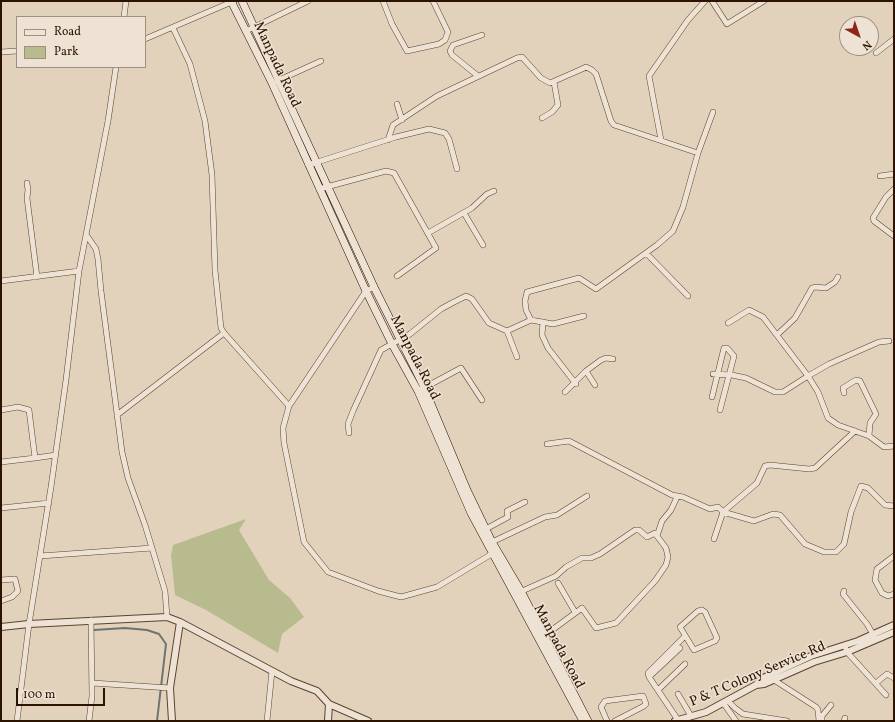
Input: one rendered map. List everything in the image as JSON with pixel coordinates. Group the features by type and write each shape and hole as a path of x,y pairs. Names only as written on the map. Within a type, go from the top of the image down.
{"main road":[{"name":"Manpada Road","path":"232,1 272,83 366,291 392,344 421,389"},
{"name":"Manpada Road","path":"242,1 255,26 327,186 399,340 464,491 483,531 518,592 586,721"}],"street":[{"path":"124,16 126,1"},
{"path":"146,39 232,1"},
{"path":"246,31 308,1"},
{"path":"383,1 392,24 407,51 446,40 448,32 432,1"},
{"path":"661,140 649,76 688,20 705,1"},
{"path":"712,1 728,24 764,1"},
{"path":"173,28 190,64 204,121 212,175 215,270 221,328 289,406"},
{"path":"478,76 450,53 454,45 482,34"},
{"path":"879,51 894,39"},
{"path":"1,52 16,50"},
{"path":"388,140 393,125 437,96 522,57 546,82 554,82 586,67 592,70 596,74 611,121 614,125 698,153"},
{"path":"272,83 321,61"},
{"path":"17,721 28,624 56,455 79,271 87,236 116,68"},
{"path":"542,118 552,112 558,105 554,82"},
{"path":"397,104 402,120"},
{"path":"531,320 526,310 525,301 527,292 579,278 596,289 673,232 698,153 713,112"},
{"path":"308,165 388,140 430,129 445,133 449,139 457,168"},
{"path":"319,189 386,171 391,171 397,176 428,233 435,250 397,276"},
{"path":"880,176 894,174"},
{"path":"26,183 37,277"},
{"path":"894,190 886,197 873,218 874,221 894,236"},
{"path":"428,233 472,208 487,194 494,191"},
{"path":"464,213 483,245"},
{"path":"87,236 96,249 98,259 117,415 128,478 165,590 167,617"},
{"path":"646,253 688,296"},
{"path":"1,281 79,271"},
{"path":"778,334 796,318 812,288 826,288 835,282 838,277"},
{"path":"374,287 366,291 289,406 283,428 284,443 304,542 328,572 378,591 401,597 437,587 495,552"},
{"path":"349,433 348,424 353,411 381,350 399,340 441,309 466,296 472,299 489,323 507,331 517,358"},
{"path":"728,323 749,310 764,316 808,376 818,392 828,418 838,424 870,436 884,447 894,446"},
{"path":"507,331 531,320 553,324 584,316"},
{"path":"543,322 542,335 548,348 576,384"},
{"path":"117,415 224,333"},
{"path":"715,374 729,374 746,378 776,392 783,392 829,364 879,342 889,341"},
{"path":"712,397 715,374 725,347 730,350 734,356 720,410"},
{"path":"565,392 576,384 586,371 601,360 606,358 613,359"},
{"path":"421,389 461,368 482,400"},
{"path":"586,371 595,385"},
{"path":"844,392 843,388 856,380 860,382 876,414 870,423 870,436"},
{"path":"1,410 18,407 29,410 35,458"},
{"path":"714,539 723,512 757,483 765,466 770,465 809,469 815,468 855,431"},
{"path":"547,444 569,441 603,457 649,484 710,509 718,507 723,512 754,521 773,514 780,514 805,544 824,552 836,552 844,544 852,512 861,486 868,488 885,505 894,506"},
{"path":"1,462 56,455"},
{"path":"490,543 545,517 557,515 587,496"},
{"path":"657,536 662,521 671,510 677,496"},
{"path":"483,531 508,517 507,511 524,502"},
{"path":"1,508 48,504"},
{"path":"518,592 556,576 566,567 582,558 591,558 600,554 635,530 639,530 647,537 655,533 666,548 668,557 666,565 655,581 616,623 596,628 583,609 580,609 541,636"},
{"path":"40,556 152,548"},
{"path":"894,556 877,569 875,580 882,593 888,596 894,594"},
{"path":"1,580 15,579 18,590 12,597 1,601"},
{"path":"558,583 576,612"},
{"path":"844,591 843,594 874,638"},
{"path":"702,610 705,612 717,638 715,641 694,650 685,636 680,628 681,625 702,610"},
{"path":"1,628 28,624 167,617 180,622 272,671 316,691 329,704 368,721"},
{"path":"89,721 92,683 91,620"},
{"path":"172,721 170,688 180,622"},
{"name":"P & T Colony Service Rd","path":"679,720 706,712 756,685 764,684 874,638 891,634 894,625"},
{"path":"679,720 649,677 648,672 685,636"},
{"path":"649,677 680,648"},
{"path":"756,685 761,679 811,656 846,649 886,695"},
{"path":"658,690 685,664"},
{"path":"267,721 272,671"},
{"path":"876,684 887,674 894,678"},
{"path":"774,680 816,707 818,710 818,721"},
{"path":"92,683 170,688"},
{"path":"678,694 691,716"},
{"path":"607,721 601,707 605,701 643,696 646,704 644,706 615,721"},
{"path":"726,702 736,721"},
{"path":"726,702 744,714 787,721"},
{"path":"328,721 329,704"},
{"path":"822,721 822,716 830,705"}],"green space":[{"path":"246,519 239,530 269,580 290,598 304,617 282,634 278,653 206,610 175,595 171,555 173,545"}],"waterway":[{"path":"94,630 125,628 147,630 159,634 166,644 157,721"}]}
